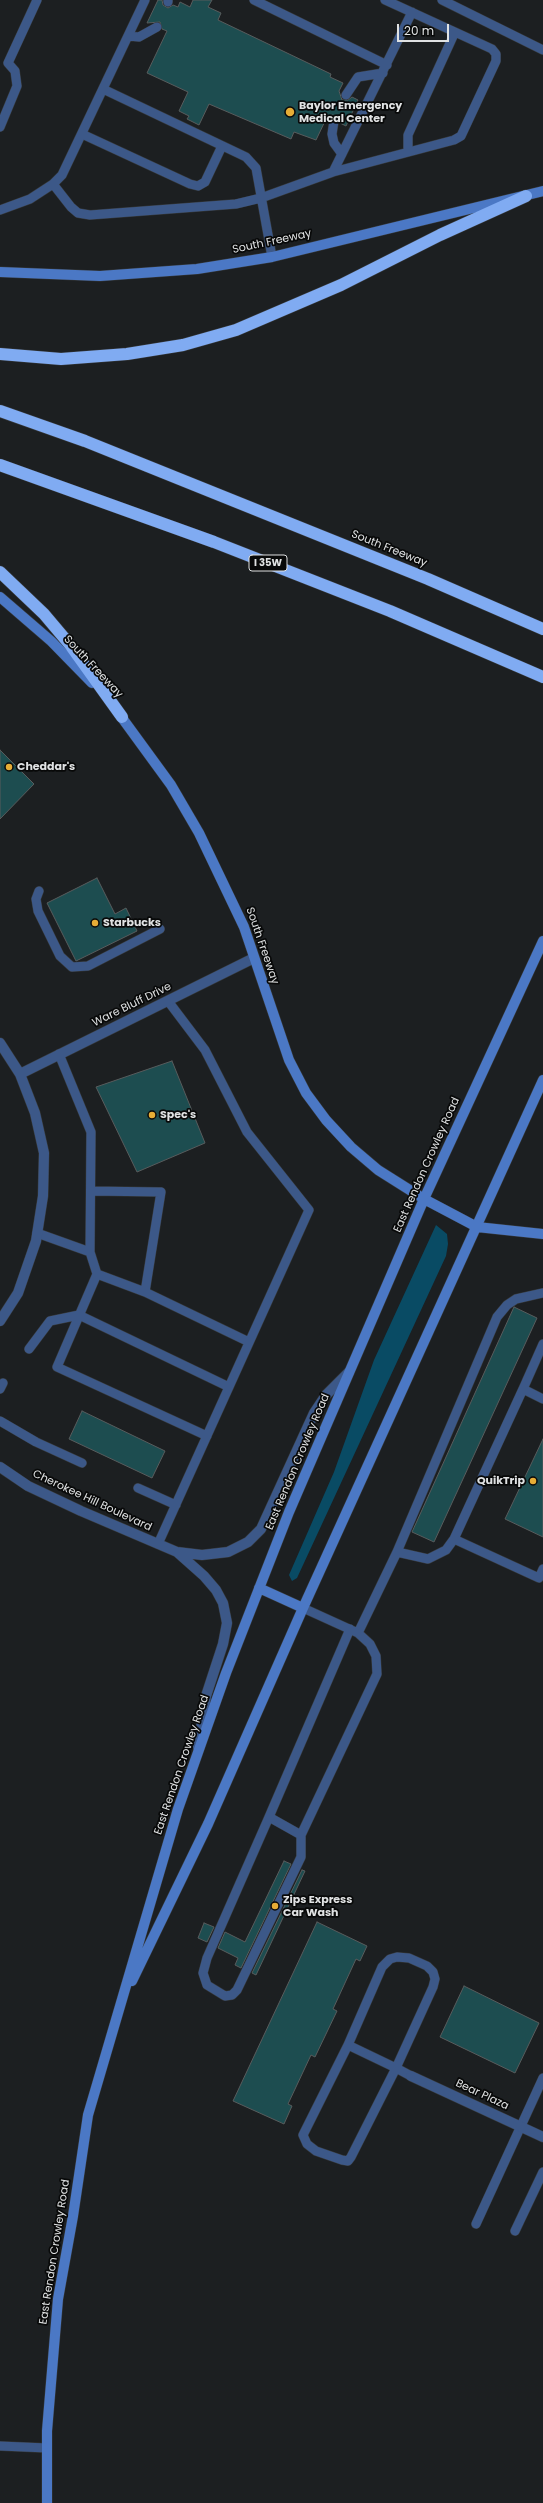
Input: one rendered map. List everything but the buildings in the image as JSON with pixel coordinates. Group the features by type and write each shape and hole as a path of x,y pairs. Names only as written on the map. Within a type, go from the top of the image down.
{"highway":[{"path":"0,354 61,359 127,354 183,345 236,330 334,288 440,235 526,196"},
{"name":"South Freeway","path":"0,411 85,441 428,579 543,629"},
{"name":"I 35W","path":"0,465 214,542 390,611 543,677"},
{"path":"0,572 44,614 72,646 122,717"}],"main road":[{"name":"South Freeway","path":"0,272 107,275 197,269 272,257 543,191"},
{"name":"South Freeway","path":"0,597 51,641 89,679 122,717 171,785 199,833 227,888 254,958 288,1060 306,1093 326,1120 351,1147 378,1170 424,1199 477,1227 543,1234"},
{"name":"East Rendon Crowley Road","path":"47,2503 47,2448 58,2299 74,2216 88,2115 178,1809 259,1588 350,1371 424,1199 543,940"},
{"name":"East Rendon Crowley Road","path":"118,2010 208,1824 303,1608 543,1080"},
{"path":"259,1588 303,1608"}],"street":[{"name":"Ware Bluff Drive","path":"20,1074 254,958"},
{"path":"0,1043 20,1074 35,1113 44,1153 43,1196 37,1233 18,1293 0,1321"},
{"name":"Cherokee Hill Boulevard","path":"0,1467 35,1489 177,1552 202,1555 228,1552 248,1542 261,1529 314,1413 326,1395 350,1371"},
{"name":"Cherokee Hill Boulevard","path":"177,1552 204,1576 216,1590 223,1603 227,1623 223,1644 200,1722 197,1757"},
{"name":"Bear Plaza","path":"411,2076 543,2136"}],"lane":[{"path":"0,127 17,86 15,72 4,61 37,0"},
{"path":"0,210 30,199 53,184 62,174 145,0"},
{"path":"254,0 385,69"},
{"path":"53,184 71,207 78,213 90,215 236,204 262,198 333,172 454,140 461,136 496,61 496,54 492,48 385,0"},
{"path":"442,0 543,50"},
{"path":"333,172 412,12"},
{"path":"128,36 139,37 157,27"},
{"path":"408,152 408,135 455,32"},
{"path":"346,95 358,77 385,69"},
{"path":"103,89 246,158 256,168 272,257"},
{"path":"334,121 332,134 334,142 342,154"},
{"path":"82,134 190,184 198,186 205,182 222,146"},
{"path":"39,891 36,899 38,911 60,956 72,967 88,966 160,929"},
{"path":"158,1544 309,1210 247,1132 205,1050 168,1001"},
{"path":"59,1054 91,1132 90,1252 97,1274 57,1367 207,1436"},
{"path":"91,1191 161,1192 145,1292"},
{"path":"37,1233 90,1252"},
{"path":"97,1274 145,1292 249,1342"},
{"path":"303,1608 354,1631 370,1644 376,1656 377,1674 302,1835 301,1857 237,1990 232,1995 217,1992 207,1985 203,1973 207,1958 269,1817 354,1631 397,1552 497,1317 507,1305 516,1299 543,1293"},
{"path":"29,1349 50,1321 79,1315 228,1387"},
{"path":"397,1552 428,1559 446,1550 454,1539 543,1344"},
{"path":"523,1390 543,1399"},
{"path":"0,1421 30,1439 82,1463"},
{"path":"138,1488 176,1505"},
{"path":"454,1539 539,1578 543,1569"},
{"path":"269,1817 302,1835"},
{"path":"409,1958 427,1966 433,1972 435,1979 434,1987 396,2068 348,2161 316,2151 307,2144 303,2135 348,2045 382,1967 390,1959 409,1958"},
{"path":"348,2045 411,2076"},
{"path":"476,2224 543,2078"},
{"path":"514,2231 543,2172"},
{"path":"0,2446 47,2448"}],"shaded area":[{"path":"436,1225 447,1234 448,1244 446,1256 297,1578 292,1581 289,1575 334,1472 374,1360"}],"place":[{"name":"Baylor Emergency Medical Center","path":"290,112"},
{"name":"Cheddar's","path":"9,767"},
{"name":"Starbucks","path":"95,923"},
{"name":"Spec's","path":"152,1115"},
{"name":"QuikTrip","path":"533,1481"},
{"name":"Zips Express Car Wash","path":"275,1906"}]}
